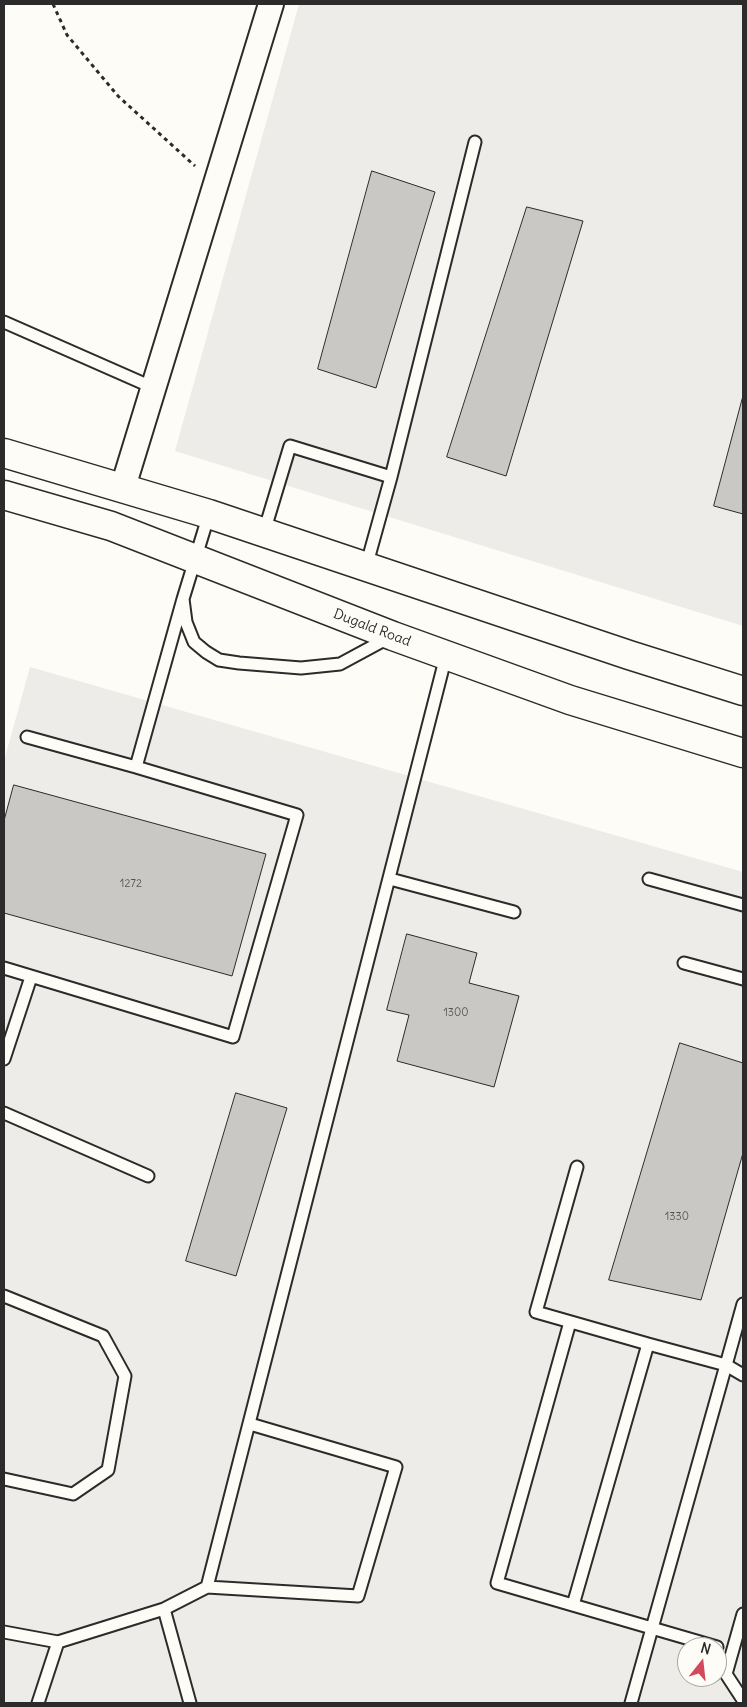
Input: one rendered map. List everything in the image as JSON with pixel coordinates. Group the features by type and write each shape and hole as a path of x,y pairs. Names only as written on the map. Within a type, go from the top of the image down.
{"main road":[{"path":"4,453 209,514 629,655 743,691"},
{"name":"Dugald Road","path":"4,495 111,526 393,636 570,700 743,753"}],"street":[{"path":"123,487 271,4"}],"lane":[{"path":"366,567 391,477 475,142"},
{"path":"4,322 154,388"},
{"path":"264,532 290,446 391,477"},
{"path":"136,767 209,514"},
{"path":"183,599 186,622 194,642 220,660 262,666 301,668 340,664 393,636"},
{"path":"207,1587 446,656"},
{"path":"4,968 233,1036 297,815 136,767 27,738"},
{"path":"649,878 743,905"},
{"path":"390,879 514,912"},
{"path":"684,963 743,979"},
{"path":"4,1058 30,977"},
{"path":"4,1113 148,1176"},
{"path":"577,1167 536,1312 726,1365 743,1376"},
{"path":"4,1296 103,1336 125,1376 108,1470 73,1494 4,1479"},
{"path":"631,1703 743,1304"},
{"path":"570,1322 497,1583 683,1637"},
{"path":"573,1605 648,1344"},
{"path":"4,1632 58,1642 164,1609 207,1587 358,1596 396,1467 250,1424"},
{"path":"164,1609 190,1703"},
{"path":"743,1614 726,1674 743,1700"},
{"path":"38,1703 58,1642"},
{"path":"727,1650 732,1652"}],"path":[{"path":"53,4 67,35 118,96 216,184"}],"shaded area":[{"path":"299,4 743,4 743,626 175,451"},
{"path":"30,667 743,872 743,1703 4,1703 4,761"}],"building":[{"path":"372,171 435,192 376,388 318,369"},
{"path":"527,207 583,221 506,476 447,457"},
{"path":"743,396 743,514 714,506"},
{"path":"14,785 266,854 232,976 4,913 4,821"},
{"path":"407,934 477,953 469,983 519,996 494,1087 397,1061 409,1015 387,1010"},
{"path":"680,1043 743,1063 743,1153 701,1300 609,1280"},
{"path":"236,1093 287,1108 236,1276 186,1261"}]}
